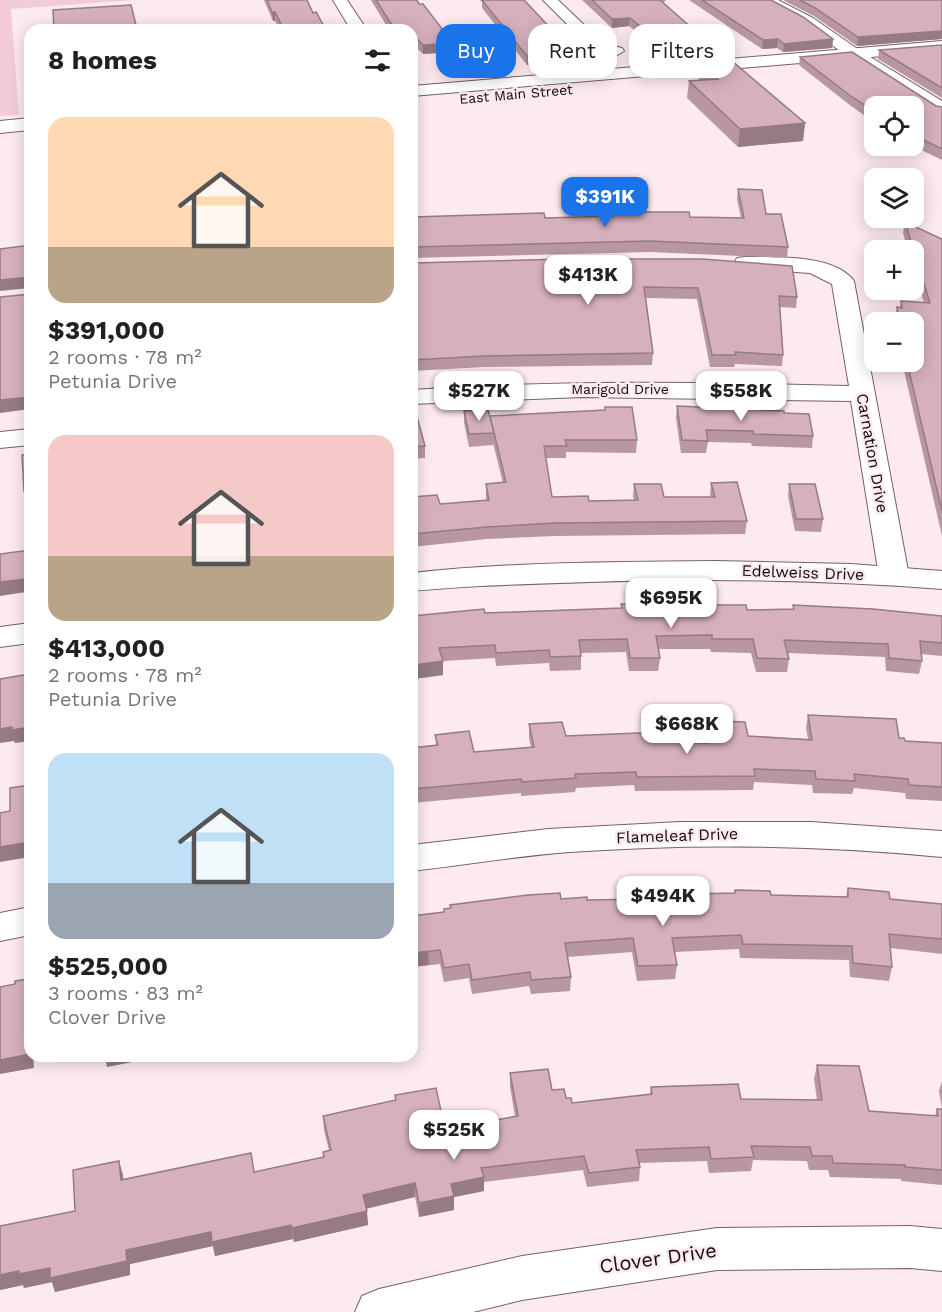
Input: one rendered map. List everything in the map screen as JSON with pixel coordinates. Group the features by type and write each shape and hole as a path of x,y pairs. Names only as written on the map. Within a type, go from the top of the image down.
{"main road":[{"name":"East Main Street","path":"418,90 942,46"},
{"name":"East Main Street","path":"418,102 942,57"},
{"path":"455,99 452,94 455,92 561,82 623,73"},
{"path":"0,127 24,125"},
{"path":"0,138 24,136"},
{"name":"Edelweiss Drive","path":"418,582 673,570 789,570 942,580"},
{"path":"0,637 24,634"}],"street":[{"path":"340,0 355,24"},
{"path":"550,0 575,24"},
{"path":"767,0 808,21 868,63 942,109"},
{"name":"Carnation Drive","path":"727,263 804,266 826,270 843,281 894,576"},
{"name":"Marigold Drive","path":"418,397 480,392 597,389 863,394"},
{"path":"0,440 24,438"},
{"name":"Flameleaf Drive","path":"418,857 591,838 739,832 894,839 942,844"},
{"path":"0,927 24,922"},
{"name":"Clover Drive","path":"378,1312 522,1278 717,1249 910,1247 942,1250"}],"shaded area":[{"path":"0,0 136,0 11,9 19,115 0,116"}],"building":[{"path":"267,0 307,0 313,13 316,12 323,24 281,24 275,12 272,12"},
{"path":"376,0 417,0 419,4 423,4 438,24 436,24 436,44 423,45 418,40 418,24 392,24"},
{"path":"482,0 524,0 547,24 528,24 527,56 516,42 516,24 501,24"},
{"path":"592,0 660,0 687,24 637,24 630,18 612,19"},
{"path":"702,0 771,0 803,17 833,39 784,44 778,39 763,40"},
{"path":"800,0 942,0 942,31 858,37"},
{"path":"131,5 136,24 54,24 53,10"},
{"path":"942,45 942,88 879,50"},
{"path":"852,52 920,96 864,96 864,105 800,57"},
{"path":"735,64 805,123 740,129 689,81 735,78"},
{"path":"924,98 942,107 942,149 924,140"},
{"path":"738,189 762,190 766,214 781,214 788,247 650,241 418,247 418,217 544,213 545,218 613,216 612,212 689,212 690,217 744,218"},
{"path":"907,228 918,228 942,239 942,511 909,372 924,372 924,312 898,312 897,307 902,308 901,301 930,303 924,284 924,240 911,240"},
{"path":"24,246 24,278 0,280 0,249"},
{"path":"564,259 702,259 792,266 797,297 779,296 783,355 735,352 736,355 712,355 698,288 644,287 653,353 418,360 418,263"},
{"path":"24,295 24,398 0,400 0,297"},
{"path":"677,406 809,414 813,436 706,430 708,441 682,440"},
{"path":"605,407 632,407 637,440 565,440 567,446 544,446 552,497 588,496 589,501 638,500 634,484 661,484 664,497 715,497 711,483 737,482 747,521 555,523 418,533 418,497 437,495 440,504 489,500 486,484 506,482 490,416 605,410"},
{"path":"488,410 494,433 469,434 464,411"},
{"path":"418,420 425,446 418,447"},
{"path":"22,455 24,455 24,491"},
{"path":"789,484 815,484 823,519 796,519"},
{"path":"24,551 24,579 0,582 0,554"},
{"path":"621,604 656,604 657,609 746,605 747,610 794,609 793,605 873,609 942,616 942,643 920,641 922,661 889,658 888,644 784,640 789,659 757,658 753,639 712,639 712,635 656,636 660,658 630,658 627,639 579,640 581,656 550,657 549,650 496,653 495,645 439,648 443,661 418,664 418,615 484,609 485,613 622,608"},
{"path":"24,675 24,728 0,729 0,679"},
{"path":"808,715 896,719 899,738 904,738 905,741 942,743 942,787 909,785 908,779 854,774 855,781 816,779 815,771 754,769 755,776 637,777 636,772 575,774 576,778 522,782 521,779 418,788 418,747 438,745 435,735 469,731 474,752 534,747 529,724 562,722 566,736 661,732 663,742 709,743 708,741 716,741 714,729 721,729 720,721 745,722 748,736 812,740"},
{"path":"24,786 24,843 0,847 0,813 10,811 10,788"},
{"path":"689,887 690,894 735,893 735,890 770,891 771,895 848,897 848,888 889,892 890,899 942,904 942,939 889,934 892,967 853,963 852,946 743,944 741,935 672,938 677,965 638,966 633,938 565,943 571,977 531,980 530,972 472,980 469,964 444,968 440,950 418,952 418,915 444,912 444,909 451,908 450,905 560,893 561,899 587,897 587,900 646,899 644,889"},
{"path":"24,980 24,1055 0,1060 0,987 15,984 15,981"},
{"path":"817,1065 859,1066 869,1111 938,1116 937,1109 942,1109 942,1170 905,1167 905,1165 833,1163 832,1156 812,1156 810,1147 751,1146 754,1157 711,1159 709,1147 636,1150 640,1167 589,1173 584,1156 481,1168 484,1177 451,1184 454,1196 419,1203 415,1183 363,1195 367,1211 292,1228 291,1225 212,1242 211,1232 126,1250 127,1261 50,1278 50,1268 0,1275 0,1226 75,1211 73,1170 119,1161 121,1180 251,1153 254,1172 324,1157 323,1152 331,1150 323,1116 396,1100 395,1095 436,1088 445,1129 518,1116 510,1073 548,1069 552,1090 564,1089 566,1098 571,1098 572,1103 652,1094 651,1087 738,1084 741,1099 822,1100"}]}
